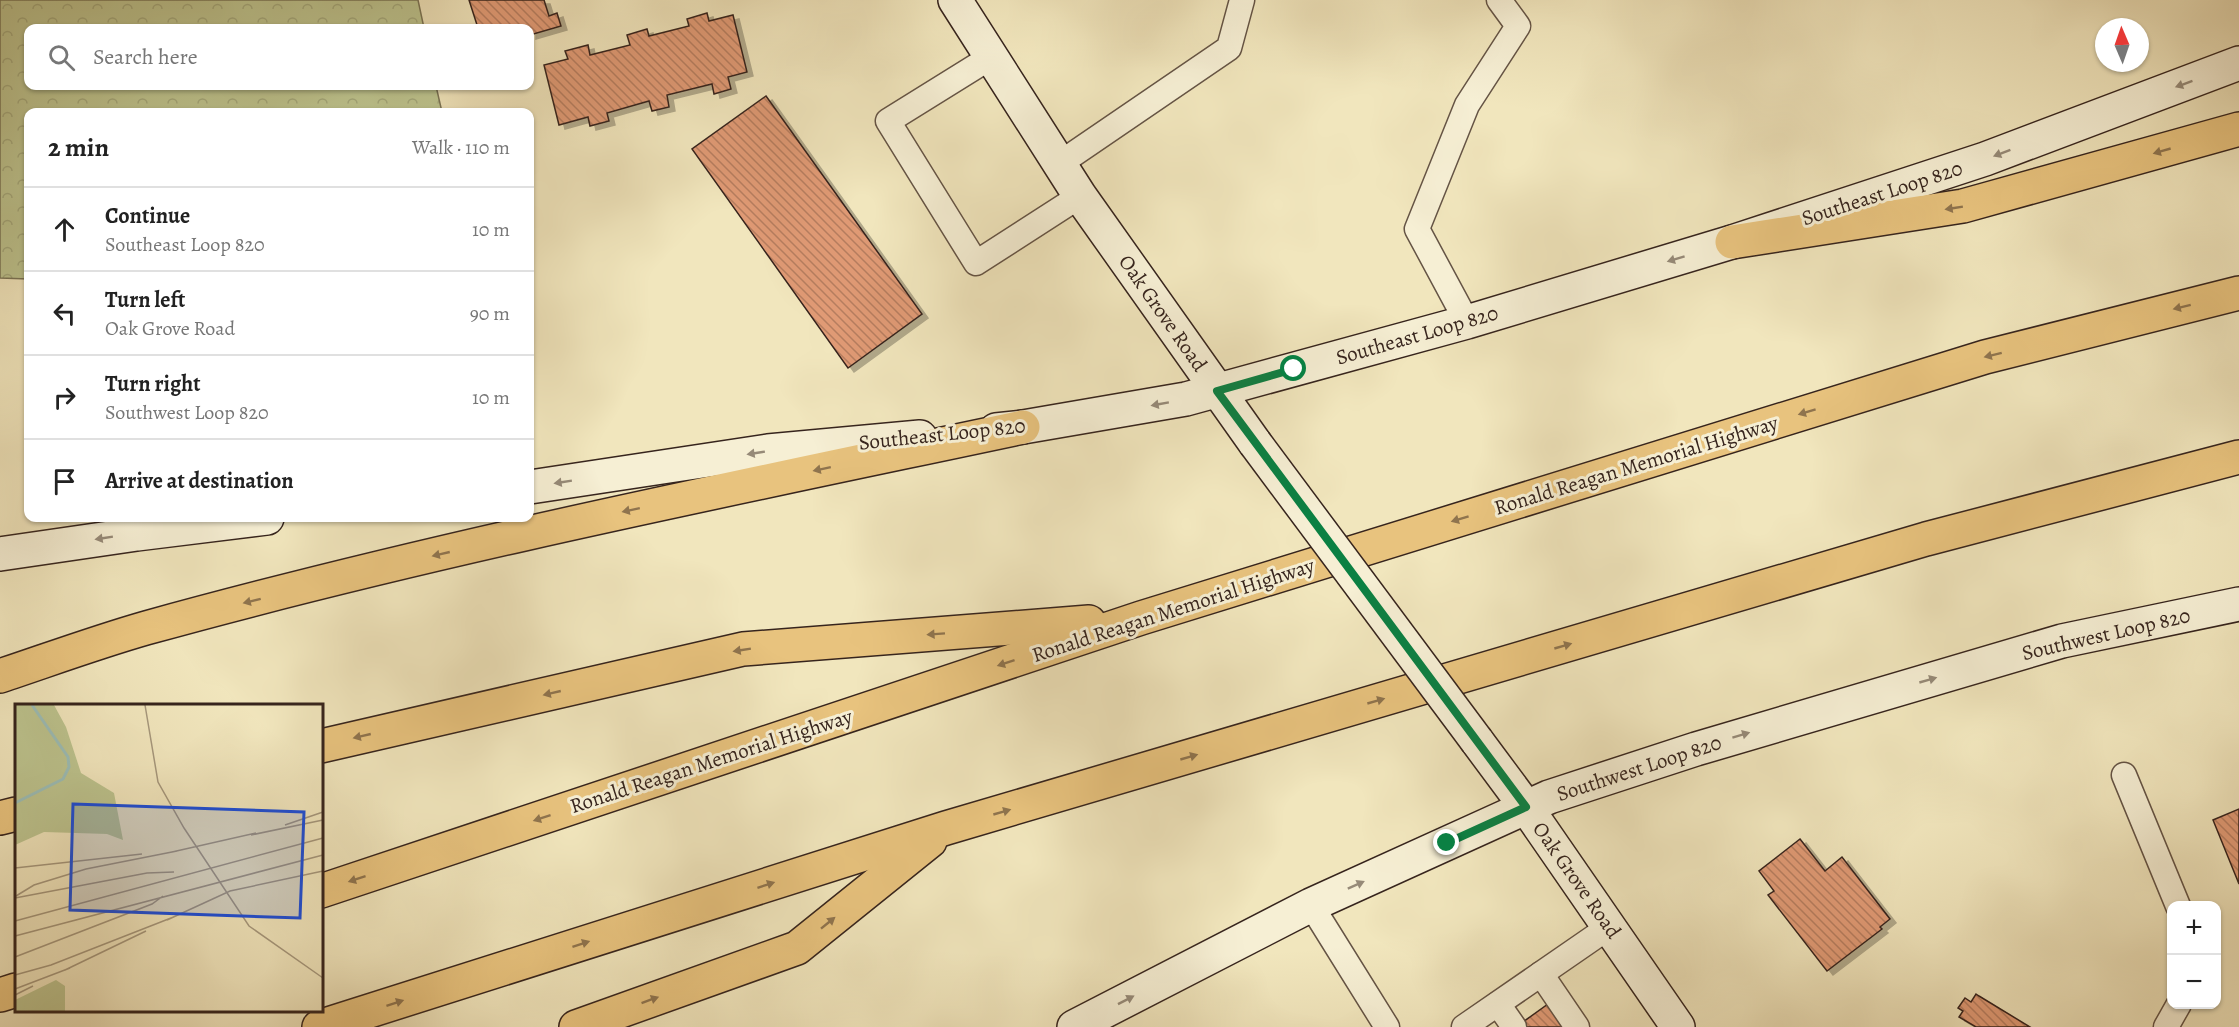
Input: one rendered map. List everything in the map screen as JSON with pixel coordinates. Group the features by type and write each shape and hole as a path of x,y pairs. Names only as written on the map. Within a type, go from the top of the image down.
{"highway":[{"path":"1732,242 1963,206 2239,129"},
{"name":"Ronald Reagan Memorial Highway","path":"322,891 1141,618 1985,357 2239,293"},
{"path":"0,676 144,629 366,571 735,488 1023,427"},
{"path":"319,1027 946,828 1926,539 2239,457"},
{"path":"322,746 743,650 1141,618"},
{"path":"0,818 15,814"},
{"path":"576,1027 797,948 946,828"},
{"path":"0,995 15,990"}],"main road":[{"name":"Oak Grove Road","path":"954,0 1080,196 1217,391 1526,807 1609,927 1668,1024"},
{"name":"Southeast Loop 820","path":"534,486 768,451 1023,427 1186,399 1467,322 1732,242 1985,159 2239,63"},
{"path":"0,554 234,522"},
{"name":"Southwest Loop 820","path":"1074,1027 1311,905 1549,797 1696,749 2040,647 2239,604"}],"lane":[{"path":"1059,164 1229,48 1242,0"},
{"path":"1467,322 1417,229 1467,105 1518,26 1499,0"},
{"path":"991,57 888,122 976,263 1080,196"},
{"path":"2124,775 2176,901"},
{"path":"1311,905 1387,1027"},
{"path":"1464,1027 1609,927"},
{"path":"1541,974 1576,1027"},
{"path":"1498,1004 1515,1027"},
{"path":"2166,1027 2177,1009"}],"green space":[{"path":"0,0 418,0 423,24 24,24 24,90 437,90 441,108 24,108 24,279 0,278"}],"building":[{"path":"469,0 544,0 549,16 557,13 561,26 534,34 534,24 477,24"},
{"path":"707,13 709,21 733,15 747,72 728,77 731,89 714,94 712,84 667,95 669,107 652,111 649,101 607,113 609,121 590,126 588,117 559,125 544,65 568,59 565,51 588,45 590,55 630,45 627,35 647,29 649,36 689,26 687,19"},
{"path":"766,96 922,314 848,368 692,149"},
{"path":"2239,809 2239,884 2213,820"},
{"path":"1800,839 1825,871 1842,857 1890,919 1880,927 1882,929 1827,971 1768,895 1774,891 1759,871"},
{"path":"1976,994 2030,1027 1976,1027 1959,1017 1963,1011 1958,1008 1965,998 1971,1002"},
{"path":"1548,1004 1564,1027 1516,1027"}],"route":[{"path":"1294,369 1217,391 1526,807 1447,843"}]}
